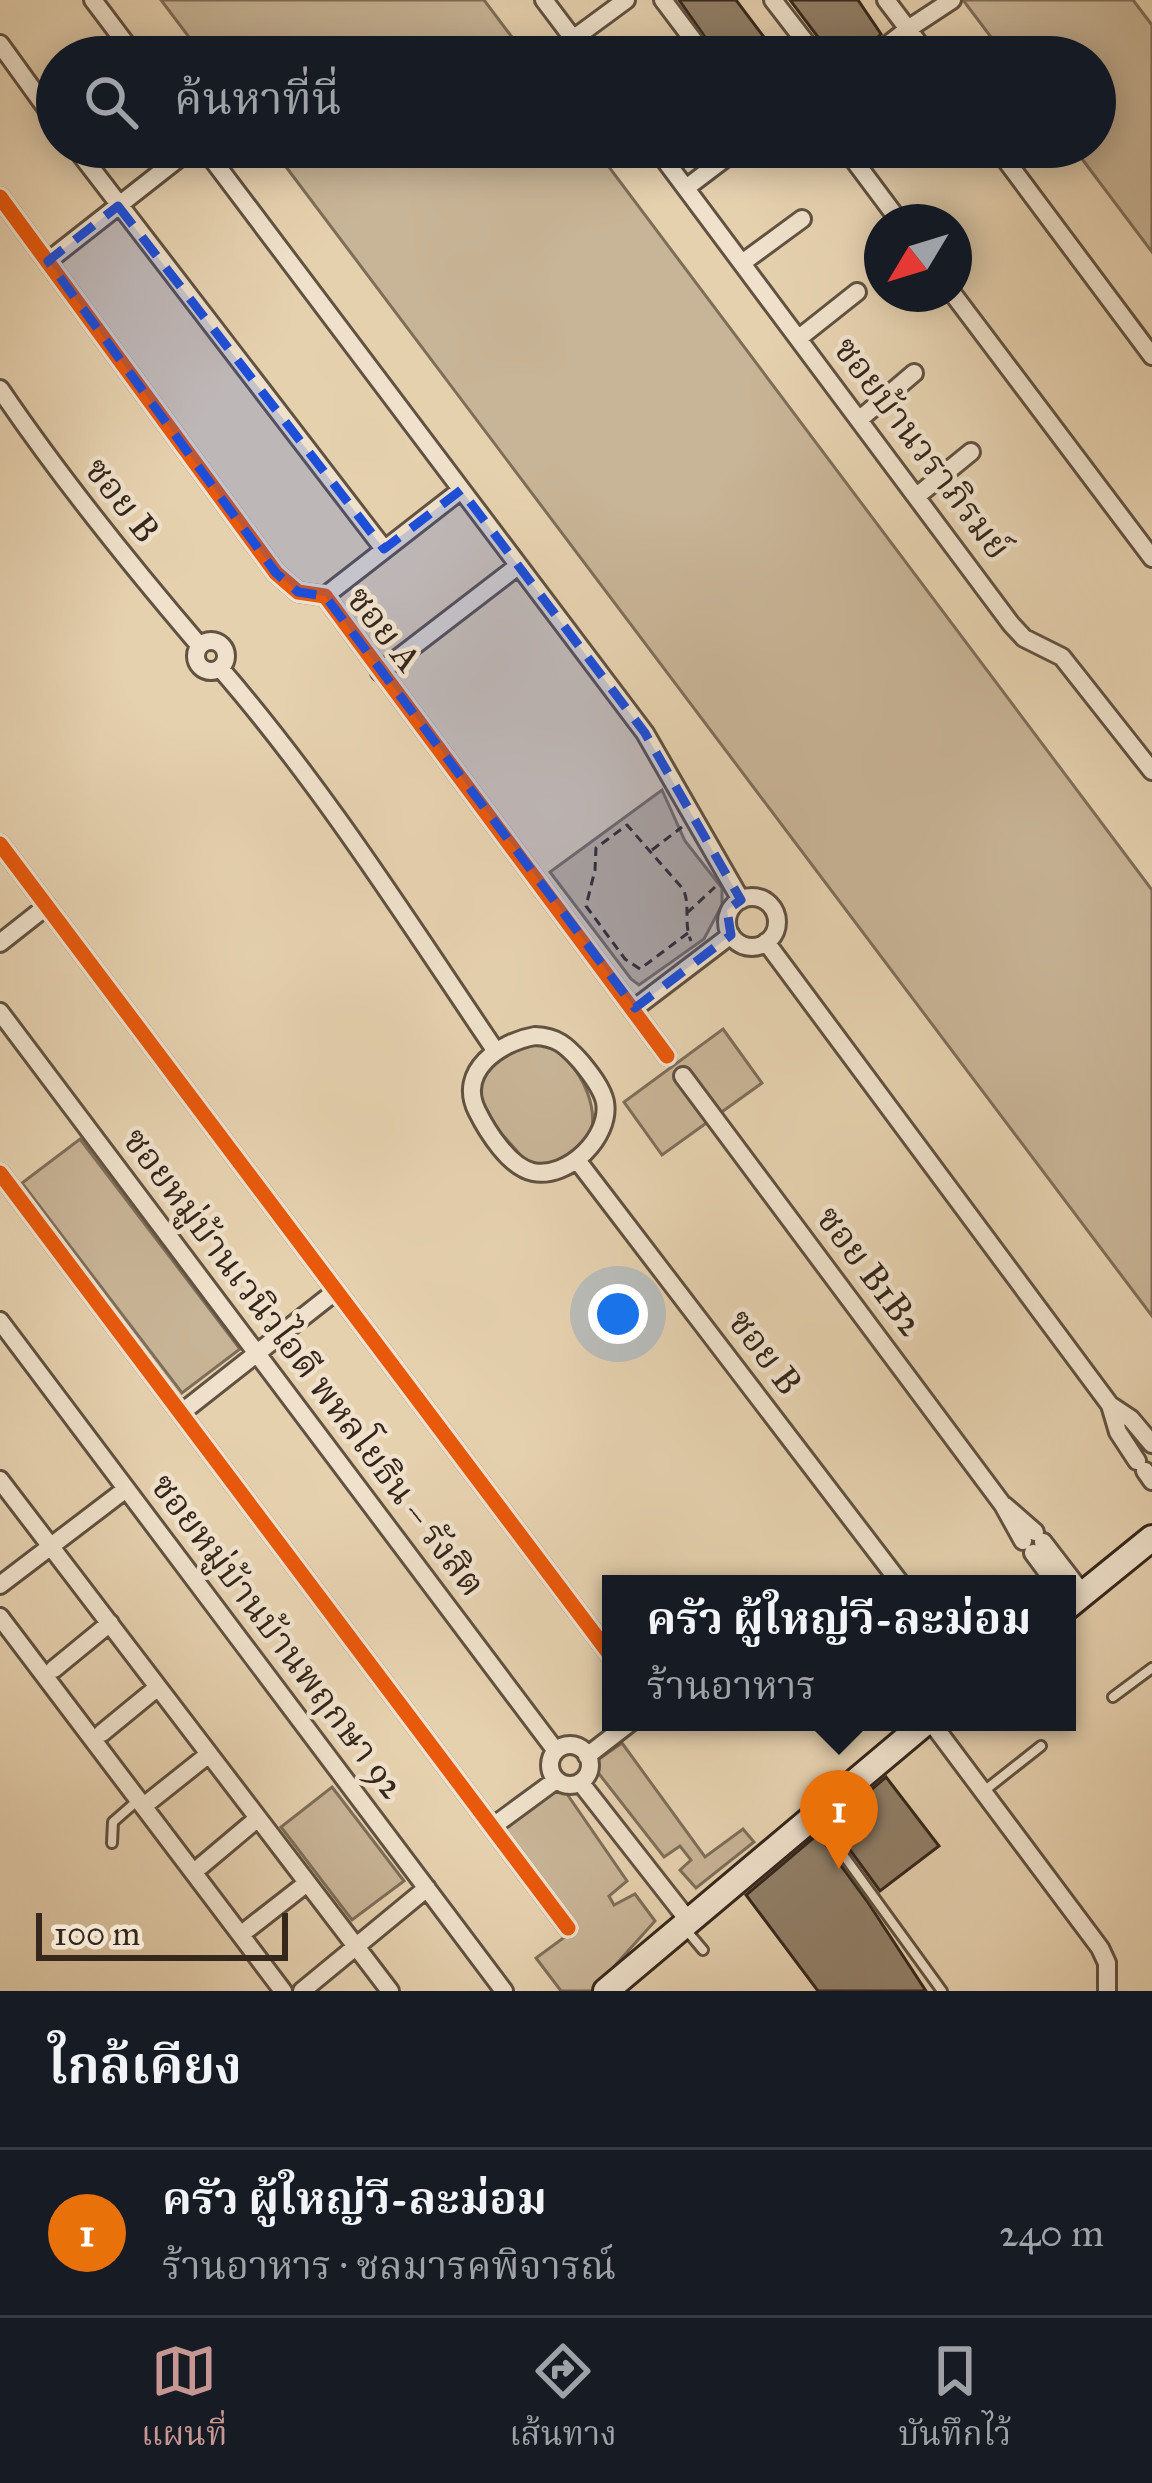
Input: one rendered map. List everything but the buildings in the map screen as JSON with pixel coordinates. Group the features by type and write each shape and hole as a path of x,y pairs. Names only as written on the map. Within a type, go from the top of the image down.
{"street":[{"path":"93,0 120,36"},
{"path":"544,0 571,36"},
{"path":"577,36 626,0"},
{"path":"663,0 690,36"},
{"path":"773,0 801,36"},
{"path":"886,0 914,36"},
{"path":"898,36 952,0"},
{"path":"0,44 36,93"},
{"name":"ซอย A","path":"90,168 384,549"},
{"path":"48,261 166,168"},
{"path":"219,168 645,733 741,900"},
{"name":"ซอยบ้านวราภิรมย์","path":"671,168 1011,624 1024,638 1062,657 1152,771"},
{"path":"686,188 712,168"},
{"path":"860,168 887,204"},
{"path":"1012,168 1152,356"},
{"name":"ซอย A","path":"0,197 276,573 298,592 326,596 667,1056"},
{"path":"742,263 802,219"},
{"path":"799,338 857,292"},
{"path":"967,312 1152,558"},
{"path":"860,418 914,373"},
{"name":"ซอย B","path":"0,389 64,481 200,646 198,664 211,671 220,668 292,756 495,1050"},
{"path":"917,496 971,452"},
{"name":"ซอย A","path":"326,596 460,490"},
{"name":"ซอย A","path":"380,672 518,566"},
{"path":"0,844 602,1644"},
{"path":"757,898 775,913 776,930 766,943 743,946 731,935 729,911 741,900 757,898"},
{"path":"0,943 46,906"},
{"path":"635,1008 731,935"},
{"path":"766,943 1110,1405 1118,1432 1145,1471"},
{"name":"ซอยหมู่บ้านเวนิวไอดี พหลโยธิน – รังสิต","path":"0,1012 556,1751"},
{"path":"555,1037 584,1066 605,1103 602,1125 577,1160 556,1170 533,1172 498,1143 474,1106 470,1089 479,1068 495,1050 514,1040 555,1037"},
{"name":"ซอย B1B2","path":"683,1076 1055,1575"},
{"name":"ซอย B","path":"577,1160 894,1575"},
{"path":"0,1173 568,1928"},
{"path":"181,1413 336,1291"},
{"name":"ซอยหมู่บ้านบ้านพฤกษา 92","path":"0,1321 504,1991"},
{"path":"1110,1405 1132,1419 1152,1444"},
{"path":"0,1585 126,1489"},
{"path":"3,1491 110,1623 390,1991"},
{"name":"ซอย B1B2","path":"1034,1542 1055,1575"},
{"path":"1076,1593 1148,1548"},
{"path":"0,1617 145,1800 283,1991"},
{"path":"54,1669 110,1623"},
{"path":"102,1733 158,1687"},
{"path":"587,1756 620,1731"},
{"path":"606,1991 917,1731"},
{"path":"935,1731 1100,1948 1107,1963 1107,1991"},
{"path":"574,1746 587,1756 589,1772 580,1782 568,1785 556,1780 550,1762 556,1751 574,1746"},
{"path":"145,1800 209,1754"},
{"path":"492,1827 556,1780"},
{"path":"580,1782 685,1922"},
{"path":"201,1866 258,1818"},
{"path":"248,1929 308,1882"},
{"path":"302,1991 427,1888"}],"lane":[{"path":"1113,1697 1152,1668"},
{"path":"983,1792 1041,1746"},
{"path":"112,1844 113,1822 145,1800"},
{"path":"814,1814 942,1991"},
{"path":"685,1922 703,1950"}],"path":[{"path":"650,851 693,820"},
{"path":"688,933 640,969 625,959 586,906 596,870 596,848 627,825 688,898 688,933 700,958"},
{"path":"686,914 727,877"}],"highlighted area":[{"path":"118,206 384,549 461,490 645,733 741,900 727,910 731,935 635,1008 325,596 298,592 276,573 48,261"}],"shaded area":[{"path":"161,0 484,0 511,36 188,36"},
{"path":"963,0 1133,0 1152,25 1152,252 1089,168 1116,168 1116,36 990,36"},
{"path":"287,168 610,168 1152,890 1152,1316"},
{"path":"662,790 685,841 722,888 722,905 704,939 639,985 550,872"},
{"path":"723,1029 762,1083 662,1155 624,1102"},
{"path":"522,1041 555,1050 587,1091 592,1108 588,1141 578,1154 562,1162 532,1168 492,1123 478,1096 485,1068"},
{"path":"80,1139 240,1349 182,1393 22,1183"},
{"path":"622,1743 705,1857 743,1829 754,1842 696,1888 680,1870 691,1860 680,1846 664,1857 596,1770 596,1761"},
{"path":"332,1787 404,1881 352,1920 281,1827"},
{"path":"558,1788 567,1794 627,1881 609,1896 614,1905 635,1894 655,1921 592,1991 561,1991 536,1958 577,1928 507,1837 506,1827"}],"cycle path":[{"path":"0,197 276,573 298,592 325,596 667,1056"},
{"path":"0,844 602,1644"},
{"path":"0,1173 568,1928"}],"place":[{"name":"ครัว ผู้ใหญ่วี-ละม่อม","path":"839,1869"}]}
